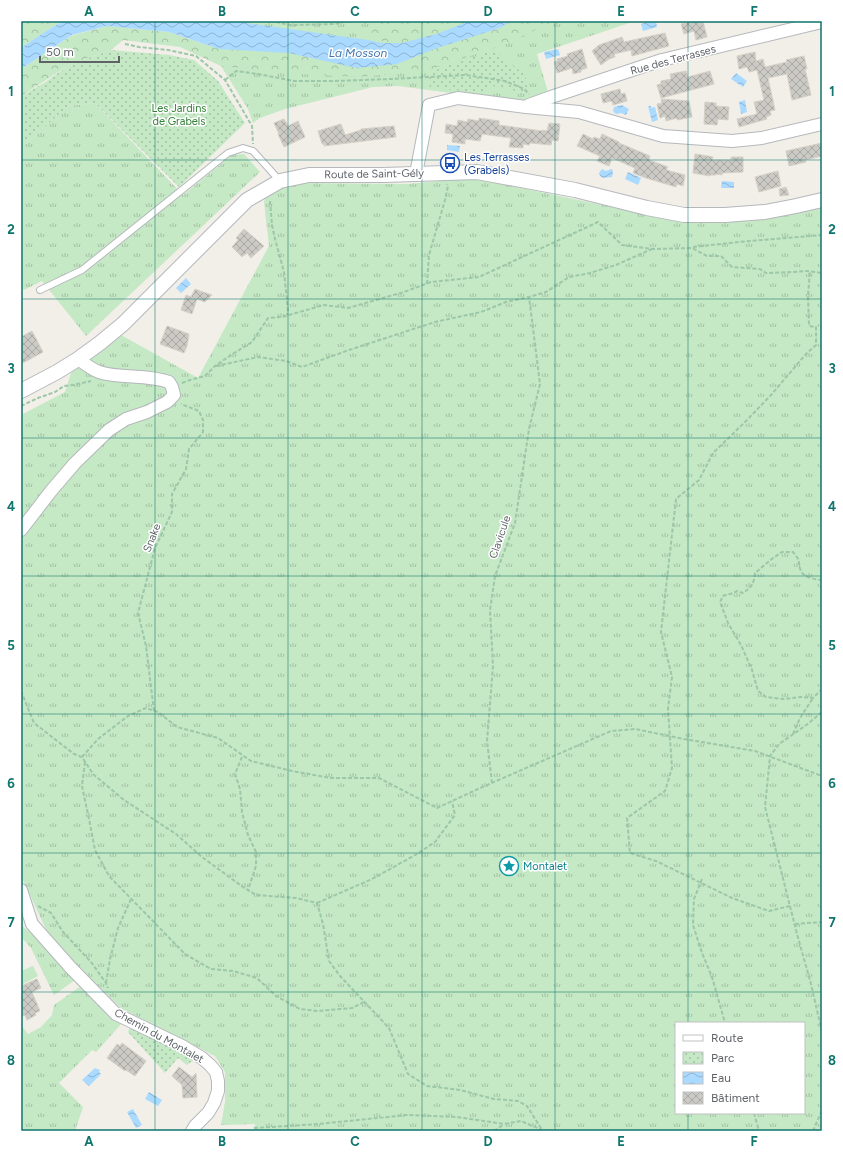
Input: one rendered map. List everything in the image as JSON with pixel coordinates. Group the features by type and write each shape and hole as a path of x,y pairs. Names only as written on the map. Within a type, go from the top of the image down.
{"street":[{"name":"Rue des Terrasses","path":"529,105 662,60 822,22"},
{"name":"Rue des Terrasses","path":"416,174 430,105 458,98 529,105 579,112 663,136 732,141 762,138 822,124"},
{"name":"Route de Saint-Gély","path":"21,391 78,359 123,324 247,200 280,181 310,175 477,172 575,190 647,208 684,215 725,215 765,212 822,200"},
{"path":"21,530 75,464 109,430 126,419 147,412 167,402 174,395 169,382 159,378 97,372 78,359"},
{"name":"Chemin du Montalet","path":"21,890 32,924 71,968 116,1014 182,1046 202,1058 216,1072 218,1091 214,1102 208,1113 192,1131"}],"lane":[{"path":"40,290 82,270 228,153 243,148 253,151 280,181"}],"path":[{"path":"270,21 291,25 335,24 346,21"},
{"path":"124,44 168,50 196,56 225,80 252,126 253,151"},
{"path":"225,80 236,71 294,81 391,79 466,75 505,81 524,89 530,95 529,105"},
{"path":"427,284 429,255 448,186 444,173"},
{"path":"263,190 271,202 272,226 284,272 288,310 287,315"},
{"path":"172,387 205,376 215,366 252,342 268,318 282,317 324,305 348,308 404,292 431,282 479,277 598,222 622,245 653,249 692,248 739,242 822,235"},
{"path":"692,248 707,256 721,256 732,266 760,269 766,273 806,271 822,273"},
{"path":"215,366 258,357 286,360 302,367 435,322 481,312 506,302 546,292 569,277 590,273 616,265 653,249"},
{"path":"790,906 769,911 732,898 656,861 630,853 627,818 666,791 672,768 668,709 672,677 661,632 676,499 699,480 713,453 771,395 806,354 816,345 816,327 809,326 808,295 810,271"},
{"name":"Clavicule","path":"492,782 487,741 493,666 490,610 495,576 515,523 529,429 540,384 529,297"},
{"path":"21,406 55,392 64,386 73,386 111,374"},
{"name":"Snake","path":"154,711 146,646 138,614 155,548 172,512 172,494 186,469 189,449 203,432 203,420 199,411 169,400"},
{"path":"813,698 802,697 783,699 766,697 758,691 752,670 741,645 728,623 720,602 722,596 734,594 738,591 743,593 750,589 755,573 782,552 793,552 799,559 800,570 803,574 813,579 822,580"},
{"path":"793,734 800,718 813,698 822,689"},
{"path":"21,691 34,723 74,754 82,757 93,774 124,800 176,834 202,857 256,895 296,898 317,903 372,879 417,854 435,842 455,816 452,801"},
{"path":"82,757 98,739 128,716 146,708 158,712 177,727 218,738 251,761 292,771 331,778 379,778 437,808 492,782 611,731 635,729 755,751 822,776"},
{"path":"822,712 780,744 770,756 765,808 822,1032"},
{"path":"242,757 236,774 240,789 242,812 248,835 256,852 256,866 248,890"},
{"path":"85,761 82,786 95,850 109,876 185,954 210,968 234,971 257,978 276,996 300,1009 318,1011 352,1008 364,1002"},
{"path":"702,879 694,899 693,925 712,977 725,1022"},
{"path":"106,983 110,959 118,928 131,899"},
{"path":"317,903 323,924 329,961 340,976 390,1028 408,1074 427,1086 460,1090 494,1100 518,1101 527,1106 542,1130"},
{"path":"35,905 51,913 63,932 91,962 106,983 108,990"},
{"path":"794,924 822,922"},
{"path":"813,1131 822,1110"},
{"path":"754,1114 759,1131"},
{"path":"254,1128 318,1124 407,1115 457,1117 504,1124 521,1121 542,1130 549,1131"},
{"path":"494,1131 504,1124"}],"green space":[{"path":"21,21 63,21 21,48"},
{"path":"200,21 635,21 537,54 548,92 519,102 398,86 373,87 285,109 260,118 253,123 248,109 221,66"},
{"path":"377,21 469,21 437,34 402,43 368,40"},
{"path":"511,21 554,21 503,45 425,71 358,77 302,74 221,66 180,47 123,40 111,50 71,64 21,96 21,69 71,36 107,26 169,32 219,49 289,53 357,68 397,64 437,48 500,28"},
{"name":"Les Jardins de Grabels","path":"111,50 169,55 194,60 218,81 245,123 179,187 95,103 68,106 21,148 21,96 44,83 71,64"},
{"path":"494,50 524,74 529,85 525,93 489,85 488,93 430,88 427,73"},
{"path":"95,103 183,195 232,155 244,154 260,172 86,336 42,281 24,290 21,288 21,148 68,106"},
{"path":"474,178 683,222 764,218 822,206 822,1131 254,1131 255,1124 221,1125 225,1102 225,1072 215,1056 121,1008 51,940 21,876 21,415 65,392 71,373 121,335 198,378 269,246 264,202 266,194 293,183 407,184"},
{"path":"21,925 40,941 75,980 54,995 31,948 21,937"},
{"path":"33,966 38,976 21,985 21,971"},
{"path":"81,986 123,1022 96,1052 92,1050 59,1083 83,1107 75,1131 21,1131 21,1025 28,1034 41,1027 52,1015 54,1005"},
{"path":"130,1026 195,1059 187,1065 178,1058 165,1073 128,1032"}],"water":[{"name":"La Mosson","path":"63,21 233,21 382,43 402,43 437,34 469,21 511,21 500,28 437,48 397,64 357,68 289,53 219,49 169,32 107,26 72,35 21,69 21,48"},
{"path":"656,21 657,27 643,31 641,24"},
{"path":"558,49 560,55 546,59 544,52"},
{"path":"736,73 747,81 743,87 731,79"},
{"path":"745,100 747,112 741,114 739,102"},
{"path":"622,105 629,109 626,115 621,113 616,114 613,111 614,107"},
{"path":"648,106 651,106 651,108 655,107 658,120 652,122"},
{"path":"447,145 460,146 459,152 447,150"},
{"path":"602,169 606,171 612,169 612,177 603,178 600,176 599,173"},
{"path":"628,172 641,178 638,185 625,179"},
{"path":"722,181 734,182 734,188 721,188"},
{"path":"186,278 191,284 181,293 176,288"},
{"path":"95,1068 100,1070 99,1072 101,1074 89,1086 82,1080"},
{"path":"149,1092 162,1100 158,1106 145,1099"},
{"path":"133,1109 142,1125 136,1128 127,1112"}],"building":[{"path":"691,21 703,21 707,37 696,40 694,31 684,34 681,24"},
{"path":"665,33 669,46 632,56 631,50 614,54 615,57 609,59 601,65 592,51 599,45 622,37 624,42"},
{"path":"582,49 587,68 581,70 581,72 573,74 572,68 557,73 554,62 558,61 557,59 568,56 567,54"},
{"path":"755,52 756,61 763,59 765,67 804,56 807,69 805,69 811,95 792,100 787,74 768,78 775,110 770,111 771,115 766,117 767,119 739,127 737,119 757,114 754,102 764,100 757,70 749,72 747,67 739,69 737,56"},
{"path":"686,71 688,77 710,71 714,84 661,98 657,85 661,84 661,81 671,79 670,74"},
{"path":"620,89 621,94 625,93 627,101 613,105 612,101 603,103 601,94"},
{"path":"661,99 689,101 692,117 677,120 677,118 666,121 665,116 660,118 657,104 662,103"},
{"path":"705,102 716,103 716,106 729,107 728,120 718,119 717,125 704,124"},
{"path":"479,118 499,121 499,125 542,131 547,131 549,123 560,124 558,141 552,140 551,145 530,143 529,145 523,144 523,148 509,147 511,138 482,134 480,141 465,139 465,144 452,142 453,134 445,133 446,124 457,126 458,120 467,122 468,119 479,121"},
{"path":"284,119 288,126 298,121 305,137 284,147 274,123"},
{"path":"341,124 345,135 361,129 394,126 396,137 324,146 318,131"},
{"path":"583,134 593,139 594,137 600,139 602,134 650,156 649,160 668,167 666,170 685,175 683,186 677,184 676,187 633,173 635,168 612,158 609,166 597,161 600,156 577,146"},
{"path":"822,143 822,156 789,166 786,151"},
{"path":"695,154 713,157 712,160 731,160 731,157 743,157 743,172 722,173 722,175 716,174 710,176 693,173"},
{"path":"778,171 781,186 759,192 755,177"},
{"path":"786,187 789,195 780,196 779,189"},
{"path":"244,229 264,246 251,258 247,253 242,257 232,247 238,240 236,238"},
{"path":"195,289 212,295 205,302 191,297"},
{"path":"186,295 197,299 192,314 181,310"},
{"path":"167,326 189,334 184,353 160,344"},
{"path":"32,331 43,352 21,364 21,337"},
{"path":"37,979 41,988 32,992 40,1011 35,1013 36,1015 27,1020 25,1015 21,1017 21,986"},
{"path":"122,1043 146,1061 135,1076 126,1070 125,1071 107,1058 117,1044 120,1046"},
{"path":"179,1067 192,1077 196,1073 197,1097 183,1098 182,1085 172,1076"}],"place":[{"name":"Les Terrasses (Grabels)","path":"450,163"},
{"name":"Montalet","path":"509,866"}]}
